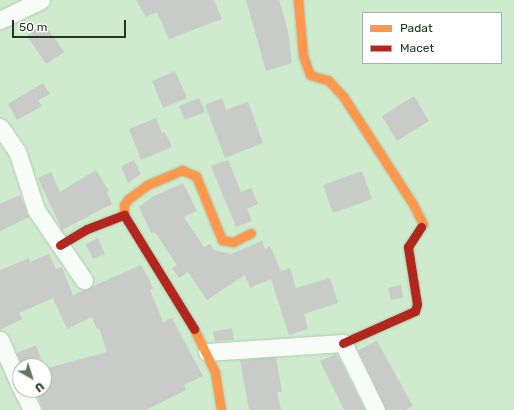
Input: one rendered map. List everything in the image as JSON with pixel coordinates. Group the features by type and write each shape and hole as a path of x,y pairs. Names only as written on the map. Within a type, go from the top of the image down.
{"street":[{"path":"0,20 41,0"},
{"path":"207,352 343,343 415,311 417,304 408,247 422,224 413,204 343,96 331,82 310,75 303,55 298,0"},
{"path":"0,127 17,151 36,210 84,280"},
{"path":"221,410 215,372 207,352 176,297 124,215 124,205 128,199 147,185 182,170 191,172 196,176 222,240 233,242 251,233"},
{"path":"60,245 87,229 124,215"},
{"path":"0,340 12,368"},
{"path":"343,343 376,410"},
{"path":"26,398 32,410"}],"building":[{"path":"136,0 214,0 222,19 169,39 157,12 146,17"},
{"path":"246,0 279,0 288,31 292,63 266,71"},
{"path":"44,23 64,52 46,64 27,36"},
{"path":"175,71 187,98 163,108 152,81"},
{"path":"43,83 50,94 38,100 42,106 17,120 8,104"},
{"path":"414,96 429,121 397,141 382,116"},
{"path":"199,98 205,112 185,120 179,106"},
{"path":"222,98 226,110 248,102 263,143 225,158 205,105"},
{"path":"156,118 162,133 165,132 172,147 141,160 129,129"},
{"path":"134,160 141,174 128,183 121,166"},
{"path":"228,160 241,192 251,188 258,204 247,209 252,221 236,227 211,166"},
{"path":"96,170 109,191 107,192 112,204 62,230 38,178 51,172 60,192"},
{"path":"362,171 372,199 333,213 323,185"},
{"path":"183,183 197,211 184,217 204,247 210,244 214,250 231,254 262,241 265,249 270,246 281,271 290,268 296,288 330,278 338,303 304,314 308,329 289,335 271,279 250,288 245,275 207,300 188,272 179,278 172,268 177,265 155,232 151,233 139,207 152,197"},
{"path":"20,195 29,217 0,231 0,204"},
{"path":"98,238 105,254 93,259 86,244"},
{"path":"49,254 56,269 62,267 73,295 141,265 149,278 153,289 150,290 163,322 172,318 203,376 184,385 186,390 146,410 43,410 39,398 52,398 52,367 107,352 99,328 97,329 92,317 67,329 53,298 19,313 22,319 0,330 0,270 29,258 30,262"},
{"path":"401,285 403,298 391,300 388,288"},
{"path":"232,328 234,340 215,341 213,332"},
{"path":"377,341 413,406 405,410 386,410 358,350"},
{"path":"36,345 41,358 19,358 17,353"},
{"path":"336,354 365,410 344,410 320,361"},
{"path":"276,357 282,392 277,392 281,410 249,410 240,360"}],"traffic: slow":[{"path":"298,0 303,55 310,75 328,80 343,96 413,204 423,224 421,227"},
{"path":"124,215 124,205 128,199 147,185 182,170 196,176 222,240 233,242 251,233"},
{"path":"194,329 215,372 221,410"}],"traffic: jam":[{"path":"60,245 87,229 124,215 194,329"},
{"path":"343,343 415,311 417,304 408,247 421,227"}]}
